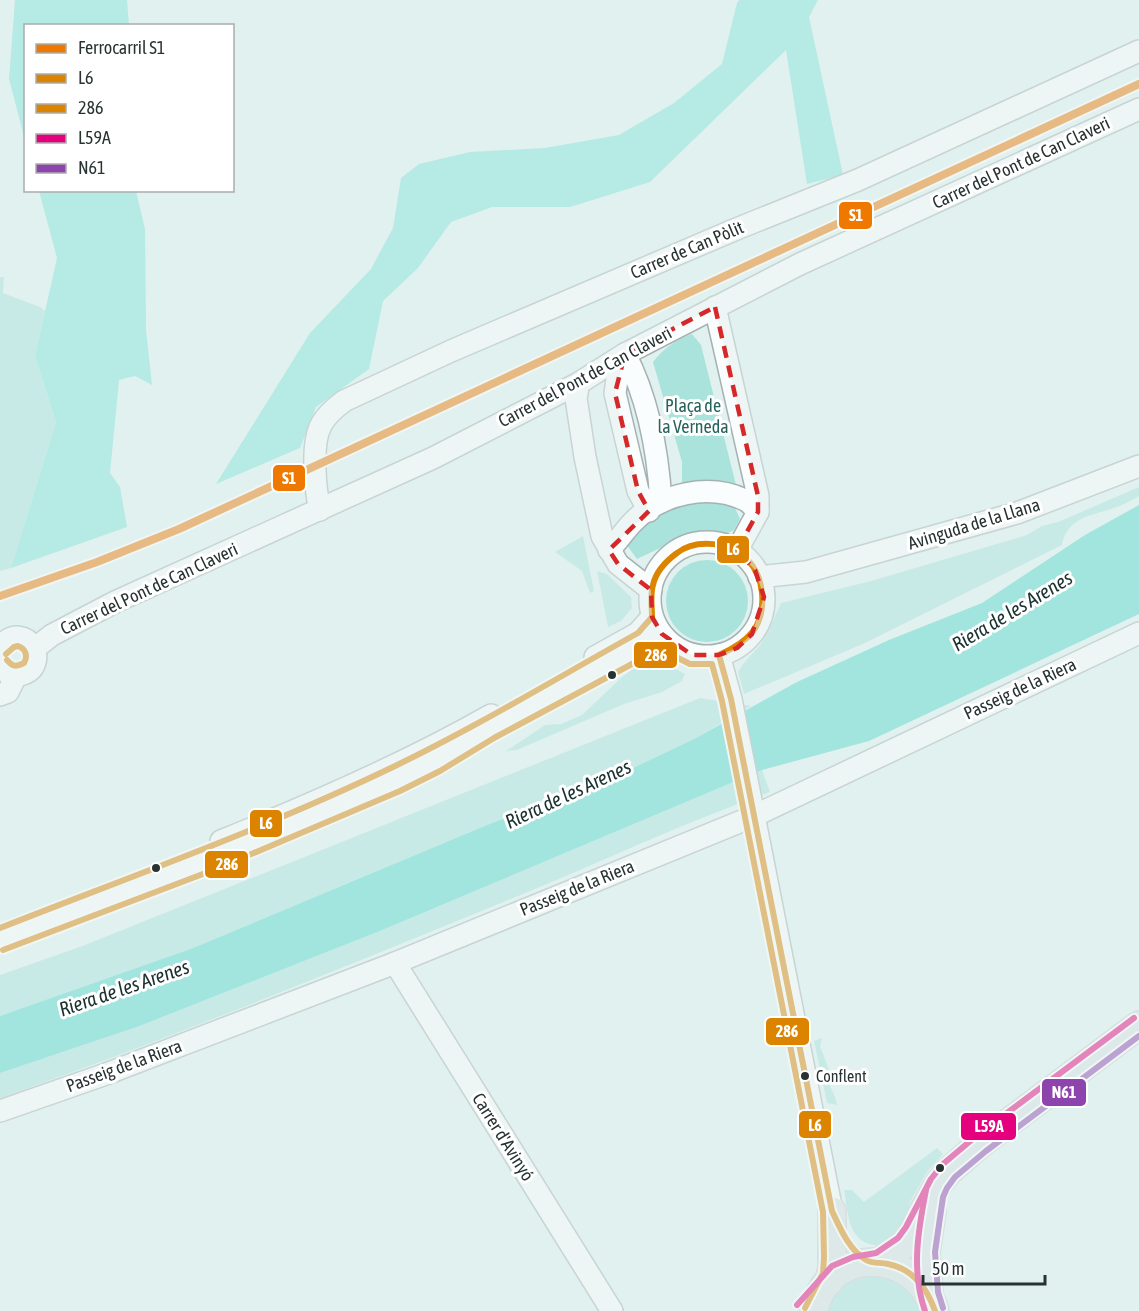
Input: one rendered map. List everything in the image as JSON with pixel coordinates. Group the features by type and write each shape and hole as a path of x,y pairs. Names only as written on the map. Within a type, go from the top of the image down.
{"main road":[{"path":"817,1300 846,1269 875,1262 904,1245 939,1183 949,1172 980,1144 1139,1025"},
{"path":"932,1303 926,1239 934,1195"},
{"path":"832,1211 842,1234 851,1246 875,1262 908,1271 922,1284 932,1303"},
{"path":"817,1300 832,1262 832,1211"}],"street":[{"name":"Carrer de Can Pòlit","path":"320,510 317,496 316,447 318,435 321,424 344,401 451,351 734,230 858,180 1139,51"},
{"name":"Carrer del Pont de Can Claveri","path":"34,649 52,635 115,602 433,458 579,383 625,354 800,264 1139,109"},
{"path":"715,308 758,496 758,512 736,552"},
{"path":"625,354 618,373 615,393 638,491 655,507"},
{"path":"579,383 576,398 585,457 602,536 618,564 651,590"},
{"name":"Avinguda de la Llana","path":"761,587 806,572 1017,513 1139,466"},
{"path":"609,550 634,521 655,507 694,491 747,500 758,512"},
{"path":"720,544 736,552 746,558 761,587 761,616 752,634 737,648 719,655 692,655 674,646 662,634 652,617 651,590 662,564 689,545 720,544"},
{"path":"0,928 274,820 394,766 475,724 638,633 652,617"},
{"name":"Passeig de la Riera","path":"0,1111 121,1068 395,963 752,807 1139,633"},
{"path":"0,646 12,638 20,637 27,640 36,656 34,666 26,674 5,672 8,692 0,695"},
{"path":"0,942 284,832 385,787 471,744 489,730 641,649 649,646 674,646"},
{"path":"719,655 731,699 832,1211"},
{"name":"Carrer d'Avinyó","path":"395,963 612,1311"}],"highlighted area":[{"path":"715,307 758,496 758,512 737,550 755,570 764,597 752,634 737,648 719,655 692,655 662,634 652,617 651,590 618,564 609,550 649,511 638,491 615,393 625,354"}],"green space":[{"path":"0,277 4,277 3,293 45,311 35,356 56,422 11,568 0,571"},
{"name":"Plaça de la Verneda","path":"692,334 701,345 736,485 689,487 682,484 682,462 653,362 671,345"},
{"path":"1139,487 1139,496 1134,499 1076,522 1065,535 1062,545 865,643 744,694 738,672 760,645 781,603 871,581 1027,535 1042,526 1058,522"},
{"path":"680,502 721,502 735,508 740,519 734,530 726,534 707,532 677,540 637,559 626,544 652,515"},
{"path":"583,536 594,591 590,593 582,571 555,552"},
{"path":"699,560 715,560 730,567 741,578 748,593 745,617 736,630 715,642 699,642 684,635 673,624 666,609 666,593 673,578 684,567"},
{"path":"597,571 607,574 631,597 632,608 621,621 608,627"},
{"path":"651,662 669,665 685,674 682,681 662,692 624,704 517,750 506,751 545,725 561,724 582,715 635,667"},
{"path":"700,698 751,706 694,739 616,776 487,825 193,948 0,1016 0,975 85,945"},
{"path":"762,770 770,792 263,999 0,1098 0,1073 137,1027 380,931"},
{"path":"822,1038 820,1046 829,1070 830,1086 837,1105 827,1103 814,1041"},
{"path":"937,1148 943,1154 927,1172 910,1202 906,1219 897,1235 881,1246 870,1244 856,1235 849,1219 844,1190 852,1190 864,1202"},
{"path":"882,1274 907,1286 923,1311 827,1311 842,1287 854,1280"}],"shaded area":[{"path":"15,0 127,0 129,24 24,24 24,136 9,79"},
{"path":"739,0 818,0 809,17 843,175 807,184 786,50 650,182 570,207 492,207 451,222 418,268 383,301 369,369 316,407 300,448 216,484 310,333 371,269 393,228 401,178 419,164 470,152 545,148 619,135 674,103 722,64"},
{"path":"39,192 136,192 145,229 146,330 152,385 135,376 119,380 110,473 120,487 127,527 11,568 56,422 35,356 57,258"}],"water":[{"name":"Riera de les Arenes","path":"1139,505 1139,614 869,741 762,770 380,931 137,1027 0,1073 0,1016 193,948 487,825 616,776 694,739 797,682 889,640 982,603 1085,535"}],"rail line":[{"name":"S1","path":"0,596 97,562 179,529 1139,84"}],"transit line":[{"name":"L6","path":"0,928 249,831 347,789 426,751 638,633 652,617 652,593 656,575 677,553 685,548 704,544 733,549 748,560 760,580 761,615 746,639 719,655 731,699 832,1211 846,1238 860,1256 869,1261 897,1267 912,1275 923,1287 935,1311"},
{"name":"286","path":"6,654 18,646 26,655 24,663 19,665 15,666 7,660"},
{"name":"286","path":"3,950 216,869 400,791 645,657 672,655 690,664 712,664 722,701 823,1212 823,1273 805,1308"},
{"name":"L59A","path":"797,1305 832,1266 853,1257 876,1253 898,1238 931,1179 943,1164 975,1137 1134,1018"},
{"name":"N61","path":"943,1308 938,1292 935,1252 943,1197 947,1188 955,1177 986,1151 1139,1036"},
{"name":"L59A","path":"925,1311 918,1281 917,1251 926,1190"}],"place":[{"name":"Conflent","path":"805,1076"}]}
